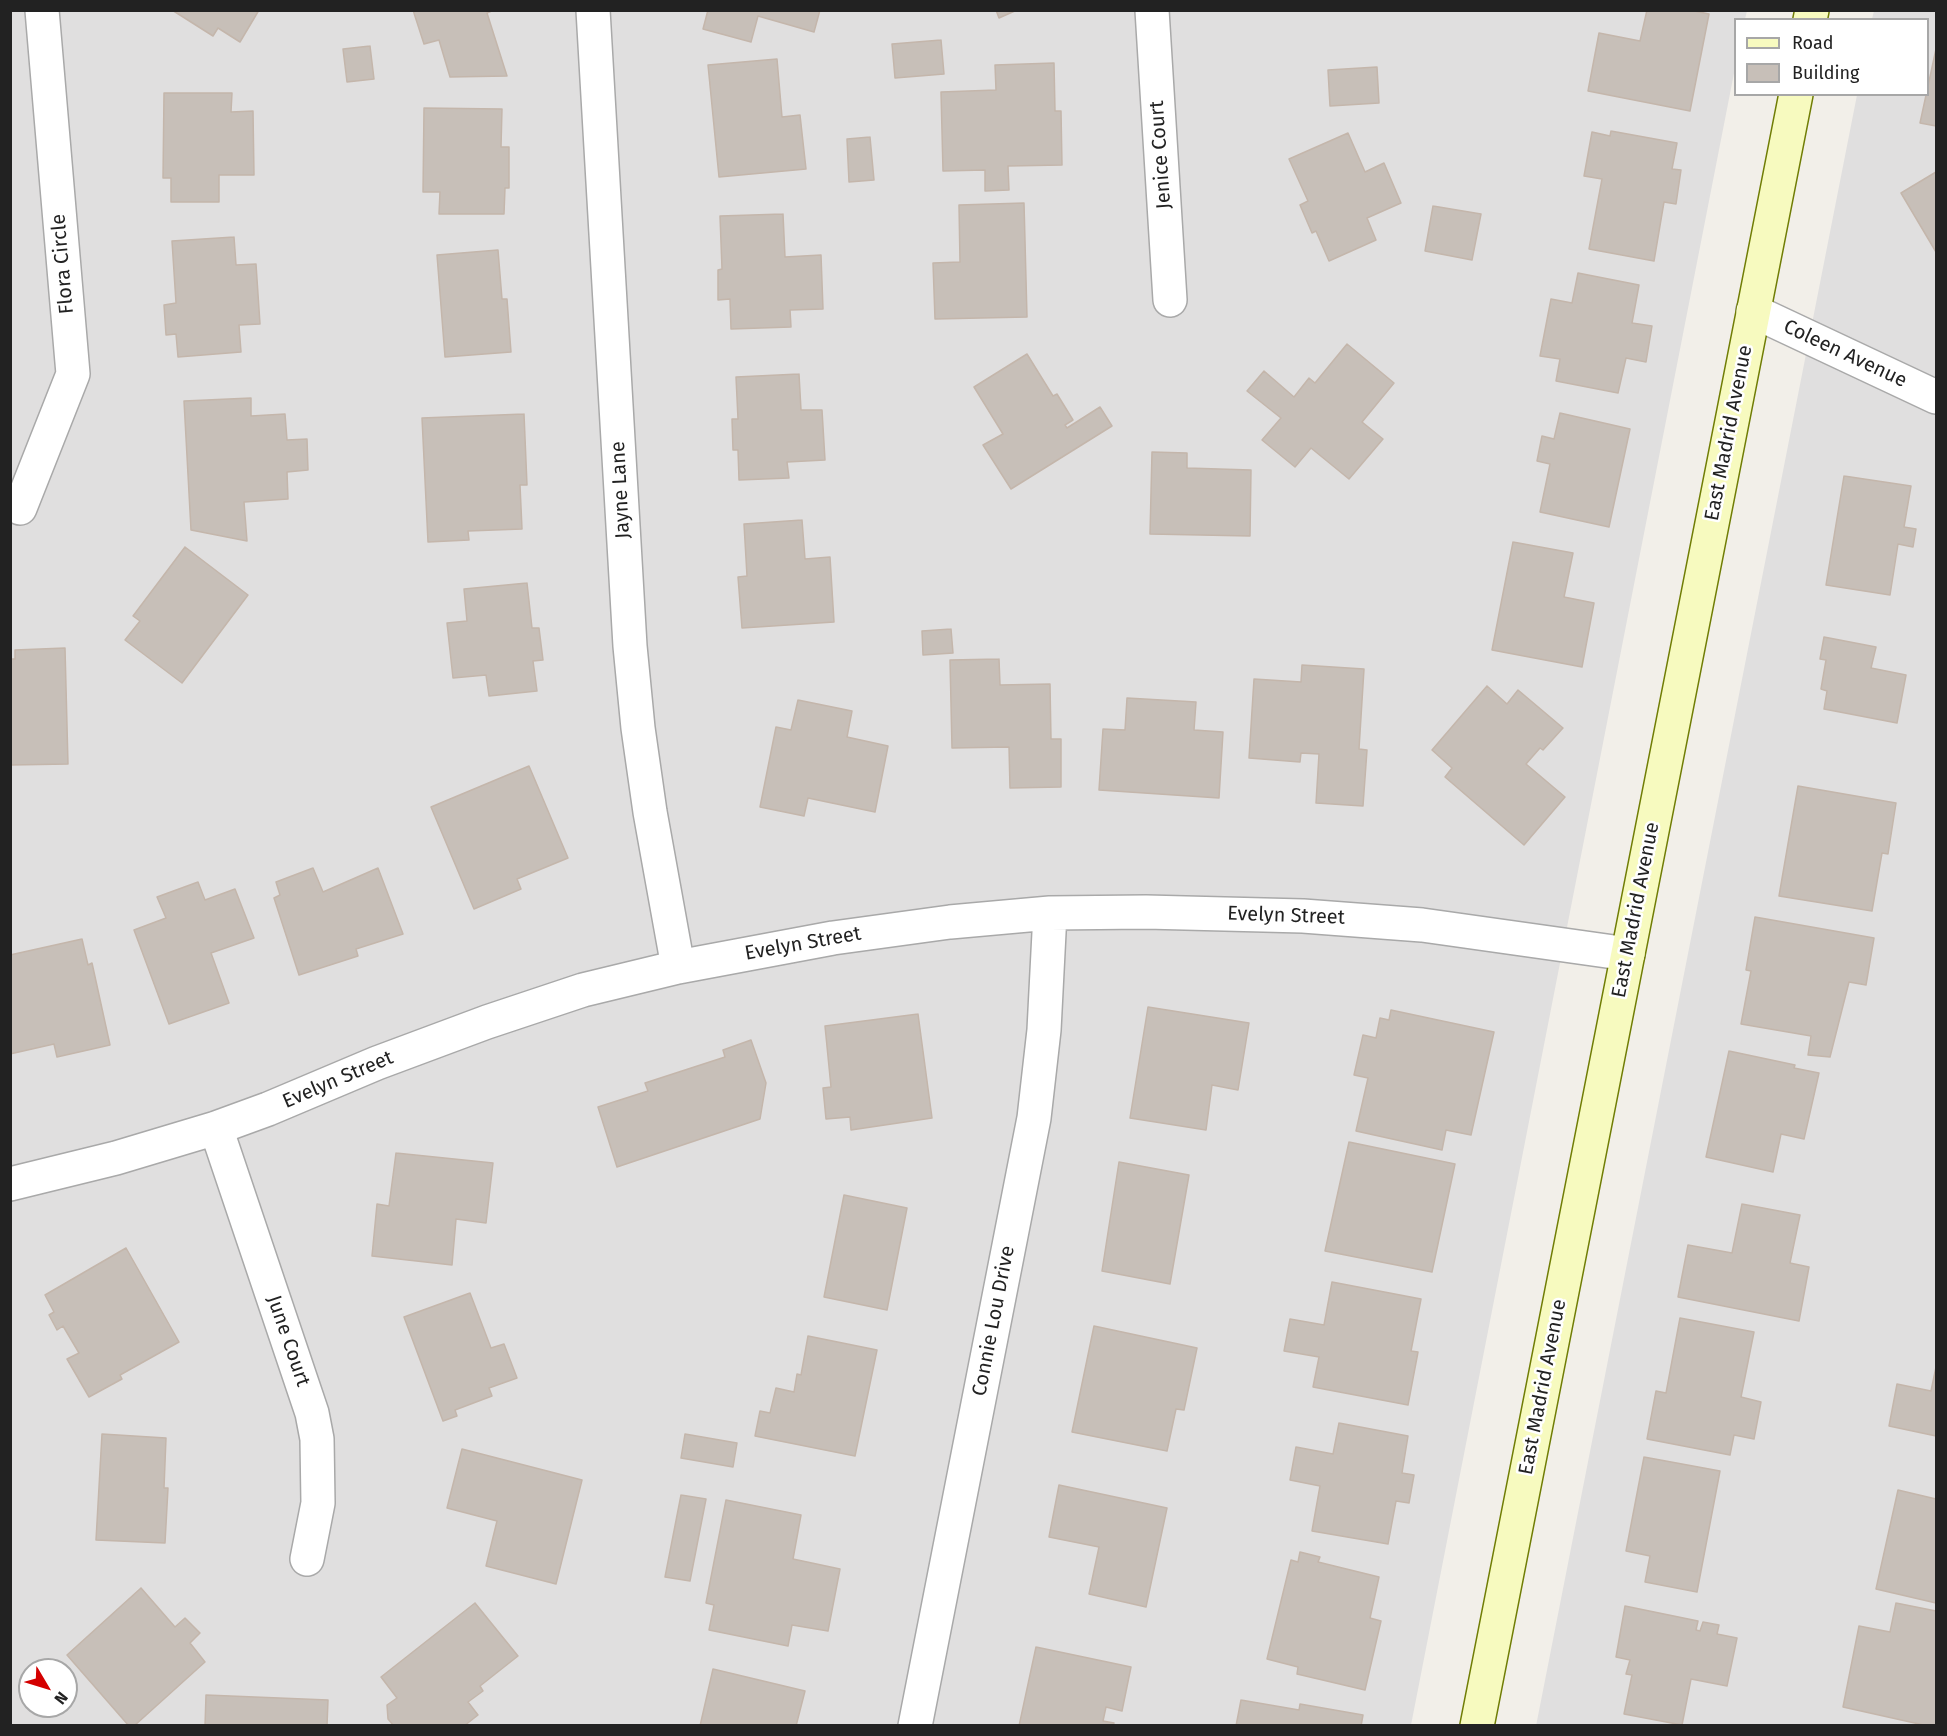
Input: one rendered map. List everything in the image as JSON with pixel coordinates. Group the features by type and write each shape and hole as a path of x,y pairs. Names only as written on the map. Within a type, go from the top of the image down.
{"street":[{"name":"Flora Circle","path":"20,508 73,374 42,10"},
{"name":"Jayne Lane","path":"593,10 630,646 638,728 650,812 678,967"},
{"name":"Jenice Court","path":"1152,10 1170,300"},
{"name":"East Madrid Avenue","path":"1477,1725 1796,96"},
{"name":"Coleen Avenue","path":"1753,311 1936,397"},
{"name":"Evelyn Street","path":"10,1184 116,1158 216,1128 268,1109 377,1063 535,1005 583,990 678,967 833,938 950,922 1050,913 1304,915 1480,932 1628,954"},
{"name":"Connie Lou Drive","path":"915,1725 1034,1118 1044,1030 1050,913"},
{"name":"June Court","path":"216,1128 312,1413 317,1439 318,1503 307,1559"}],"shaded area":[{"path":"11,11 1747,11 1745,18 1734,18 1734,73 1411,1725 11,1726"},
{"path":"1874,11 1936,11 1936,1725 1536,1726 1857,96 1929,96 1929,18 1872,18"}],"building":[{"path":"172,10 259,10 240,42 218,28 213,36"},
{"path":"413,10 494,10 487,13 507,76 450,77 439,40 424,44"},
{"path":"708,10 820,10 814,32 758,16 751,42 703,29"},
{"path":"996,10 1017,10 999,18"},
{"path":"1647,10 1690,10 1709,14 1690,111 1588,91 1599,33 1640,41"},
{"path":"941,40 944,74 895,78 892,44"},
{"path":"370,46 374,79 347,82 343,49"},
{"path":"1936,49 1936,126 1920,123 1926,96 1929,96 1929,81"},
{"path":"777,59 782,117 800,115 806,169 719,177 708,65"},
{"path":"1054,63 1055,111 1061,111 1062,165 1008,166 1009,190 985,191 985,170 943,171 941,92 996,90 995,65"},
{"path":"1377,67 1379,103 1330,106 1328,70"},
{"path":"164,93 232,93 231,112 253,111 254,175 219,175 219,202 171,202 171,178 163,178"},
{"path":"424,108 502,109 501,147 509,147 509,188 505,188 504,214 439,214 440,192 423,192"},
{"path":"1611,131 1677,143 1672,169 1681,170 1676,204 1664,202 1654,261 1589,249 1602,179 1584,176 1592,132 1610,136"},
{"path":"1348,133 1365,172 1384,163 1401,203 1367,218 1376,240 1329,261 1316,231 1312,233 1300,205 1308,201 1289,159"},
{"path":"870,137 874,180 849,182 847,139"},
{"path":"1936,172 1936,252 1901,193"},
{"path":"1024,203 1027,317 935,319 933,263 960,262 959,205"},
{"path":"1433,206 1481,214 1472,260 1425,251"},
{"path":"783,214 785,257 821,255 823,309 790,310 791,327 731,329 730,299 718,300 718,270 722,269 720,216"},
{"path":"234,237 236,265 256,264 260,324 239,325 241,352 178,357 176,334 166,335 164,305 176,303 172,241"},
{"path":"498,250 502,299 507,299 511,352 445,357 437,255"},
{"path":"1578,273 1639,285 1632,323 1652,326 1646,362 1626,358 1618,393 1556,381 1560,359 1540,356 1551,299 1572,303"},
{"path":"1347,344 1394,383 1362,422 1383,439 1349,479 1311,448 1295,467 1262,440 1281,418 1247,391 1264,371 1294,397 1309,378 1315,383"},
{"path":"1027,354 1053,396 1057,394 1073,420 1065,425 1067,428 1100,407 1112,426 1011,489 983,445 1003,434 974,387"},
{"path":"799,374 801,410 822,410 825,460 787,462 789,478 739,480 738,450 733,450 732,419 738,419 736,377"},
{"path":"251,398 251,416 285,414 287,440 307,439 308,470 287,472 288,499 244,502 247,541 191,530 184,401"},
{"path":"1560,413 1630,429 1609,527 1540,512 1550,464 1537,461 1542,436 1554,439"},
{"path":"524,414 527,485 520,485 522,529 468,531 469,540 428,542 422,418"},
{"path":"1152,452 1187,453 1187,468 1251,470 1250,536 1150,534"},
{"path":"1844,476 1911,486 1904,527 1916,529 1913,547 1898,544 1890,595 1826,585"},
{"path":"802,520 805,559 830,557 834,622 742,628 738,577 747,576 744,524"},
{"path":"1513,542 1573,553 1564,597 1594,603 1582,667 1492,650"},
{"path":"185,547 248,595 182,683 125,640 140,621 133,616"},
{"path":"527,583 532,628 539,628 543,660 533,661 537,691 489,696 486,675 453,678 447,623 467,621 464,589"},
{"path":"951,629 953,653 923,655 922,631"},
{"path":"1824,637 1876,647 1871,668 1906,675 1897,723 1824,709 1827,691 1821,689 1826,660 1820,659"},
{"path":"65,648 68,764 10,765 10,659 15,659 15,650"},
{"path":"999,659 1000,685 1050,684 1051,739 1061,739 1061,787 1010,788 1009,747 952,748 950,660"},
{"path":"1302,665 1364,669 1359,749 1367,750 1363,806 1316,803 1319,754 1301,753 1300,762 1249,758 1254,679 1301,682"},
{"path":"1487,686 1507,704 1518,690 1563,728 1543,750 1540,748 1526,764 1565,797 1524,845 1445,777 1452,768 1432,750"},
{"path":"1127,698 1196,702 1194,730 1223,732 1219,798 1099,790 1103,729 1125,730"},
{"path":"798,700 852,711 847,737 888,746 875,812 808,798 804,816 760,807 776,727 791,730"},
{"path":"529,766 568,858 517,879 521,889 474,909 431,807"},
{"path":"1798,786 1896,803 1888,854 1882,853 1872,911 1779,896"},
{"path":"313,868 323,892 378,868 403,934 356,949 358,956 299,975 274,898 280,895 276,882"},
{"path":"198,882 205,900 235,889 254,938 211,953 229,1003 169,1024 134,930 166,918 157,897"},
{"path":"1755,917 1874,938 1866,985 1849,982 1830,1057 1808,1055 1811,1036 1741,1024 1751,971 1746,970"},
{"path":"82,939 88,965 92,963 110,1045 57,1057 54,1044 10,1054 10,955"},
{"path":"1148,1007 1249,1023 1238,1090 1212,1085 1206,1130 1130,1118"},
{"path":"1391,1010 1494,1032 1471,1135 1446,1130 1442,1150 1356,1131 1368,1078 1354,1075 1363,1035 1376,1038 1380,1018 1389,1020"},
{"path":"918,1014 932,1118 851,1130 850,1117 826,1119 823,1088 831,1087 825,1026"},
{"path":"751,1040 766,1083 760,1119 617,1167 598,1107 648,1091 645,1083 725,1057 723,1050"},
{"path":"1729,1051 1795,1065 1794,1068 1819,1073 1804,1139 1781,1134 1773,1172 1706,1157"},
{"path":"1349,1142 1455,1164 1432,1272 1325,1251"},
{"path":"396,1153 493,1163 486,1223 456,1219 452,1265 372,1256 377,1204 389,1206"},
{"path":"1119,1162 1189,1175 1170,1284 1102,1271"},
{"path":"844,1195 907,1208 887,1310 824,1297"},
{"path":"1742,1204 1800,1215 1790,1263 1809,1267 1799,1321 1678,1297 1688,1245 1732,1253"},
{"path":"126,1248 179,1342 120,1375 122,1379 89,1397 67,1359 79,1353 63,1326 57,1330 49,1315 54,1312 45,1295"},
{"path":"1332,1282 1421,1299 1411,1351 1418,1352 1408,1405 1313,1387 1319,1357 1284,1351 1290,1319 1324,1325"},
{"path":"470,1293 491,1348 504,1344 517,1378 489,1388 492,1396 455,1410 457,1416 443,1421 404,1317"},
{"path":"1680,1318 1754,1332 1741,1397 1761,1402 1754,1439 1734,1435 1730,1455 1647,1439 1656,1391 1666,1393"},
{"path":"1094,1326 1197,1348 1184,1410 1176,1409 1167,1451 1072,1432"},
{"path":"808,1336 877,1350 855,1456 755,1436 760,1411 770,1413 776,1388 794,1392 797,1374 801,1375"},
{"path":"1936,1367 1936,1436 1889,1426 1897,1384 1931,1391"},
{"path":"1339,1423 1408,1436 1402,1473 1414,1475 1409,1503 1396,1501 1388,1544 1312,1531 1320,1486 1290,1480 1296,1447 1333,1454"},
{"path":"102,1434 166,1438 164,1488 168,1488 165,1543 96,1540"},
{"path":"685,1434 737,1443 733,1467 681,1458"},
{"path":"462,1449 582,1480 556,1584 486,1566 497,1521 447,1508"},
{"path":"1644,1457 1720,1471 1697,1592 1645,1582 1650,1556 1626,1551"},
{"path":"1059,1485 1167,1508 1146,1607 1089,1594 1099,1547 1049,1537"},
{"path":"1898,1490 1936,1499 1936,1603 1876,1589"},
{"path":"681,1495 706,1499 690,1581 665,1577"},
{"path":"726,1500 801,1515 793,1559 840,1569 828,1631 792,1625 788,1646 709,1630 714,1605 706,1603"},
{"path":"1300,1552 1320,1557 1318,1562 1379,1577 1370,1618 1381,1621 1365,1690 1297,1674 1298,1667 1267,1659 1291,1560 1298,1562"},
{"path":"141,1588 175,1627 185,1618 200,1633 190,1643 205,1662 134,1726 129,1726 78,1668 78,1658 70,1658 67,1655"},
{"path":"475,1603 518,1656 480,1686 483,1691 468,1702 478,1715 464,1726 394,1726 388,1719 387,1705 397,1698 381,1677"},
{"path":"1896,1603 1936,1611 1936,1726 1843,1707 1859,1626 1890,1632"},
{"path":"1625,1606 1698,1621 1696,1630 1700,1631 1703,1622 1719,1625 1717,1634 1737,1638 1727,1686 1691,1679 1682,1725 1624,1714 1632,1675 1626,1674 1630,1660 1616,1657"},
{"path":"1036,1647 1131,1667 1122,1711 1106,1707 1103,1721 1114,1723 1113,1726 1019,1726"},
{"path":"713,1669 805,1691 796,1726 700,1726"},
{"path":"206,1695 328,1700 327,1726 205,1726"},
{"path":"1241,1700 1299,1710 1300,1704 1363,1715 1361,1726 1236,1726"}]}
